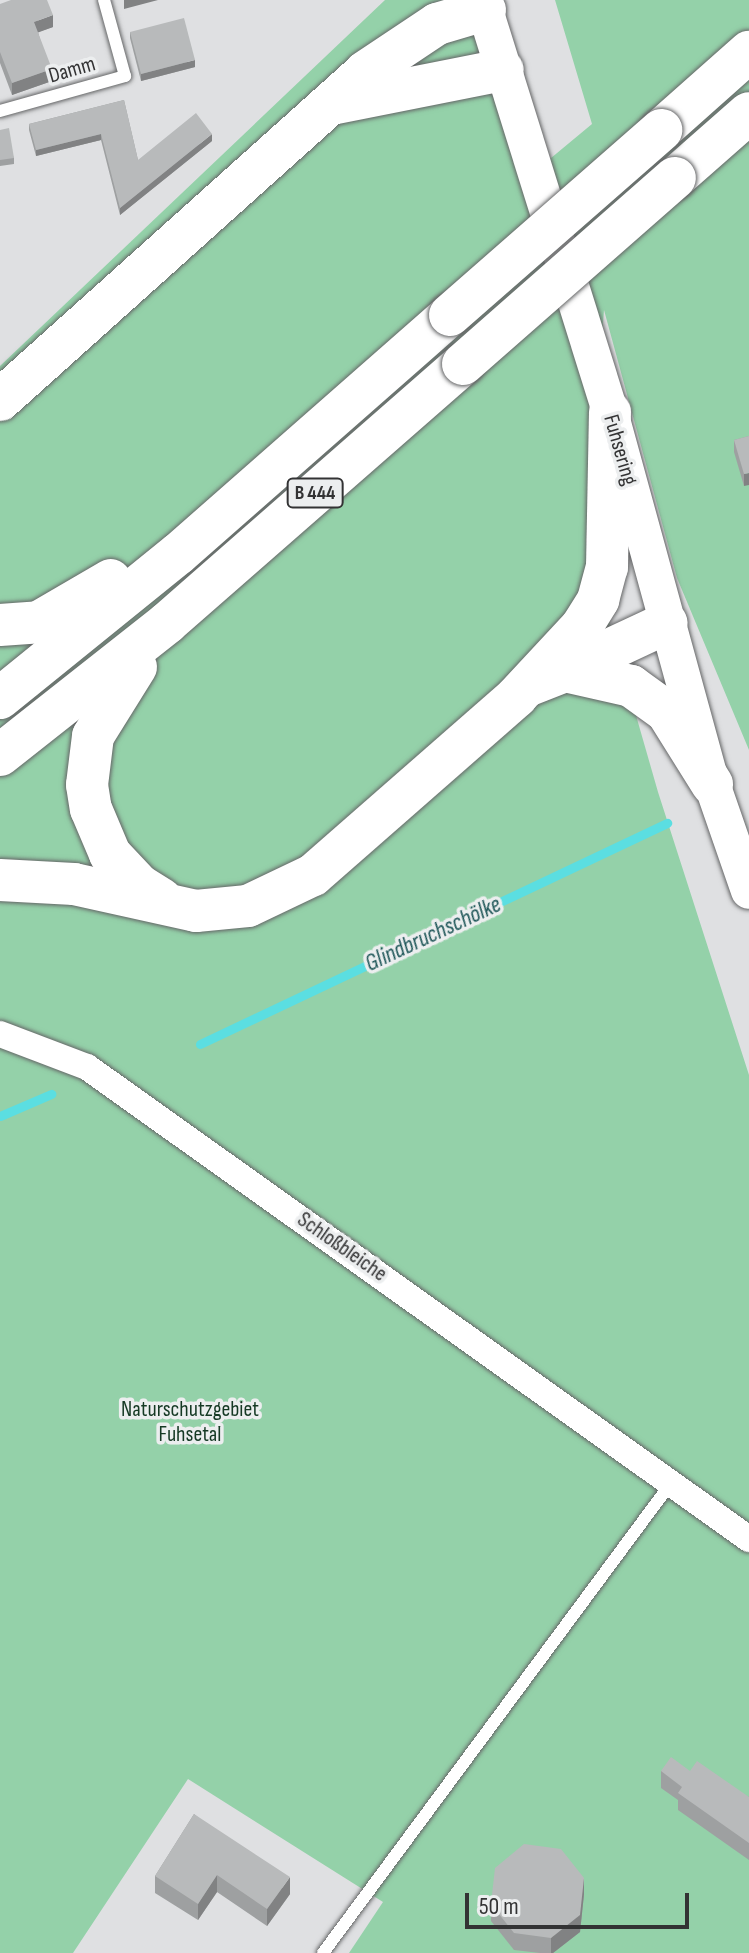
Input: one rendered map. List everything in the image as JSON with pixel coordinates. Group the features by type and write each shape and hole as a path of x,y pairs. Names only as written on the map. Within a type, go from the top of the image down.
{"highway":[{"path":"0,400 400,44 437,24 485,10"},
{"name":"B 444","path":"0,698 178,554 749,52"},
{"path":"331,104 503,70"},
{"name":"B 444","path":"0,755 167,623 749,113"},
{"path":"0,880 74,884 196,911 248,906 313,875 527,686 582,626 598,600 607,567 610,412"},
{"path":"0,625 39,622 138,564 178,554"},
{"path":"582,626 614,613 635,612 667,623"},
{"path":"167,623 103,714 93,736 87,785 99,832 123,870 156,897 196,911"},
{"path":"527,686 667,623"},
{"path":"565,671 610,677 650,697 667,712 712,784"}],"main road":[{"name":"Fuhsering","path":"485,10 610,412 712,784 749,891"}],"street":[{"name":"Schloßbleiche","path":"0,1034 87,1067 672,1480 749,1539"}],"lane":[{"name":"Damm","path":"0,111 125,76 104,0"},
{"path":"323,1953 672,1480"}],"green space":[{"name":"Naturschutzgebiet Fuhsetal","path":"385,0 488,0 545,163 592,124 555,0 749,0 749,750 677,578 604,310 586,541 658,792 749,1075 749,1953 349,1953 383,1902 188,1779 73,1953 0,1953 0,366"}],"building":[{"path":"11,0 47,0 53,15 34,22 52,69 12,83 0,52 0,4"},
{"path":"184,18 195,60 141,74 130,32"},
{"path":"124,100 138,160 196,113 212,134 120,208 101,134 36,150 29,124"},
{"path":"9,128 14,158 0,160 0,130"},
{"path":"749,436 749,473 744,474 734,440"},
{"path":"671,1757 690,1771 697,1761 749,1797 749,1843 678,1793 682,1787 661,1771"},
{"path":"194,1814 290,1877 267,1909 217,1875 198,1904 155,1876"},
{"path":"524,1844 561,1849 584,1878 580,1915 551,1938 514,1933 491,1904 495,1868"}],"waterway":[{"name":"Glindbruchschölke","path":"200,1044 667,823"},
{"name":"Glindbruchschölke","path":"0,1116 51,1094"}]}
